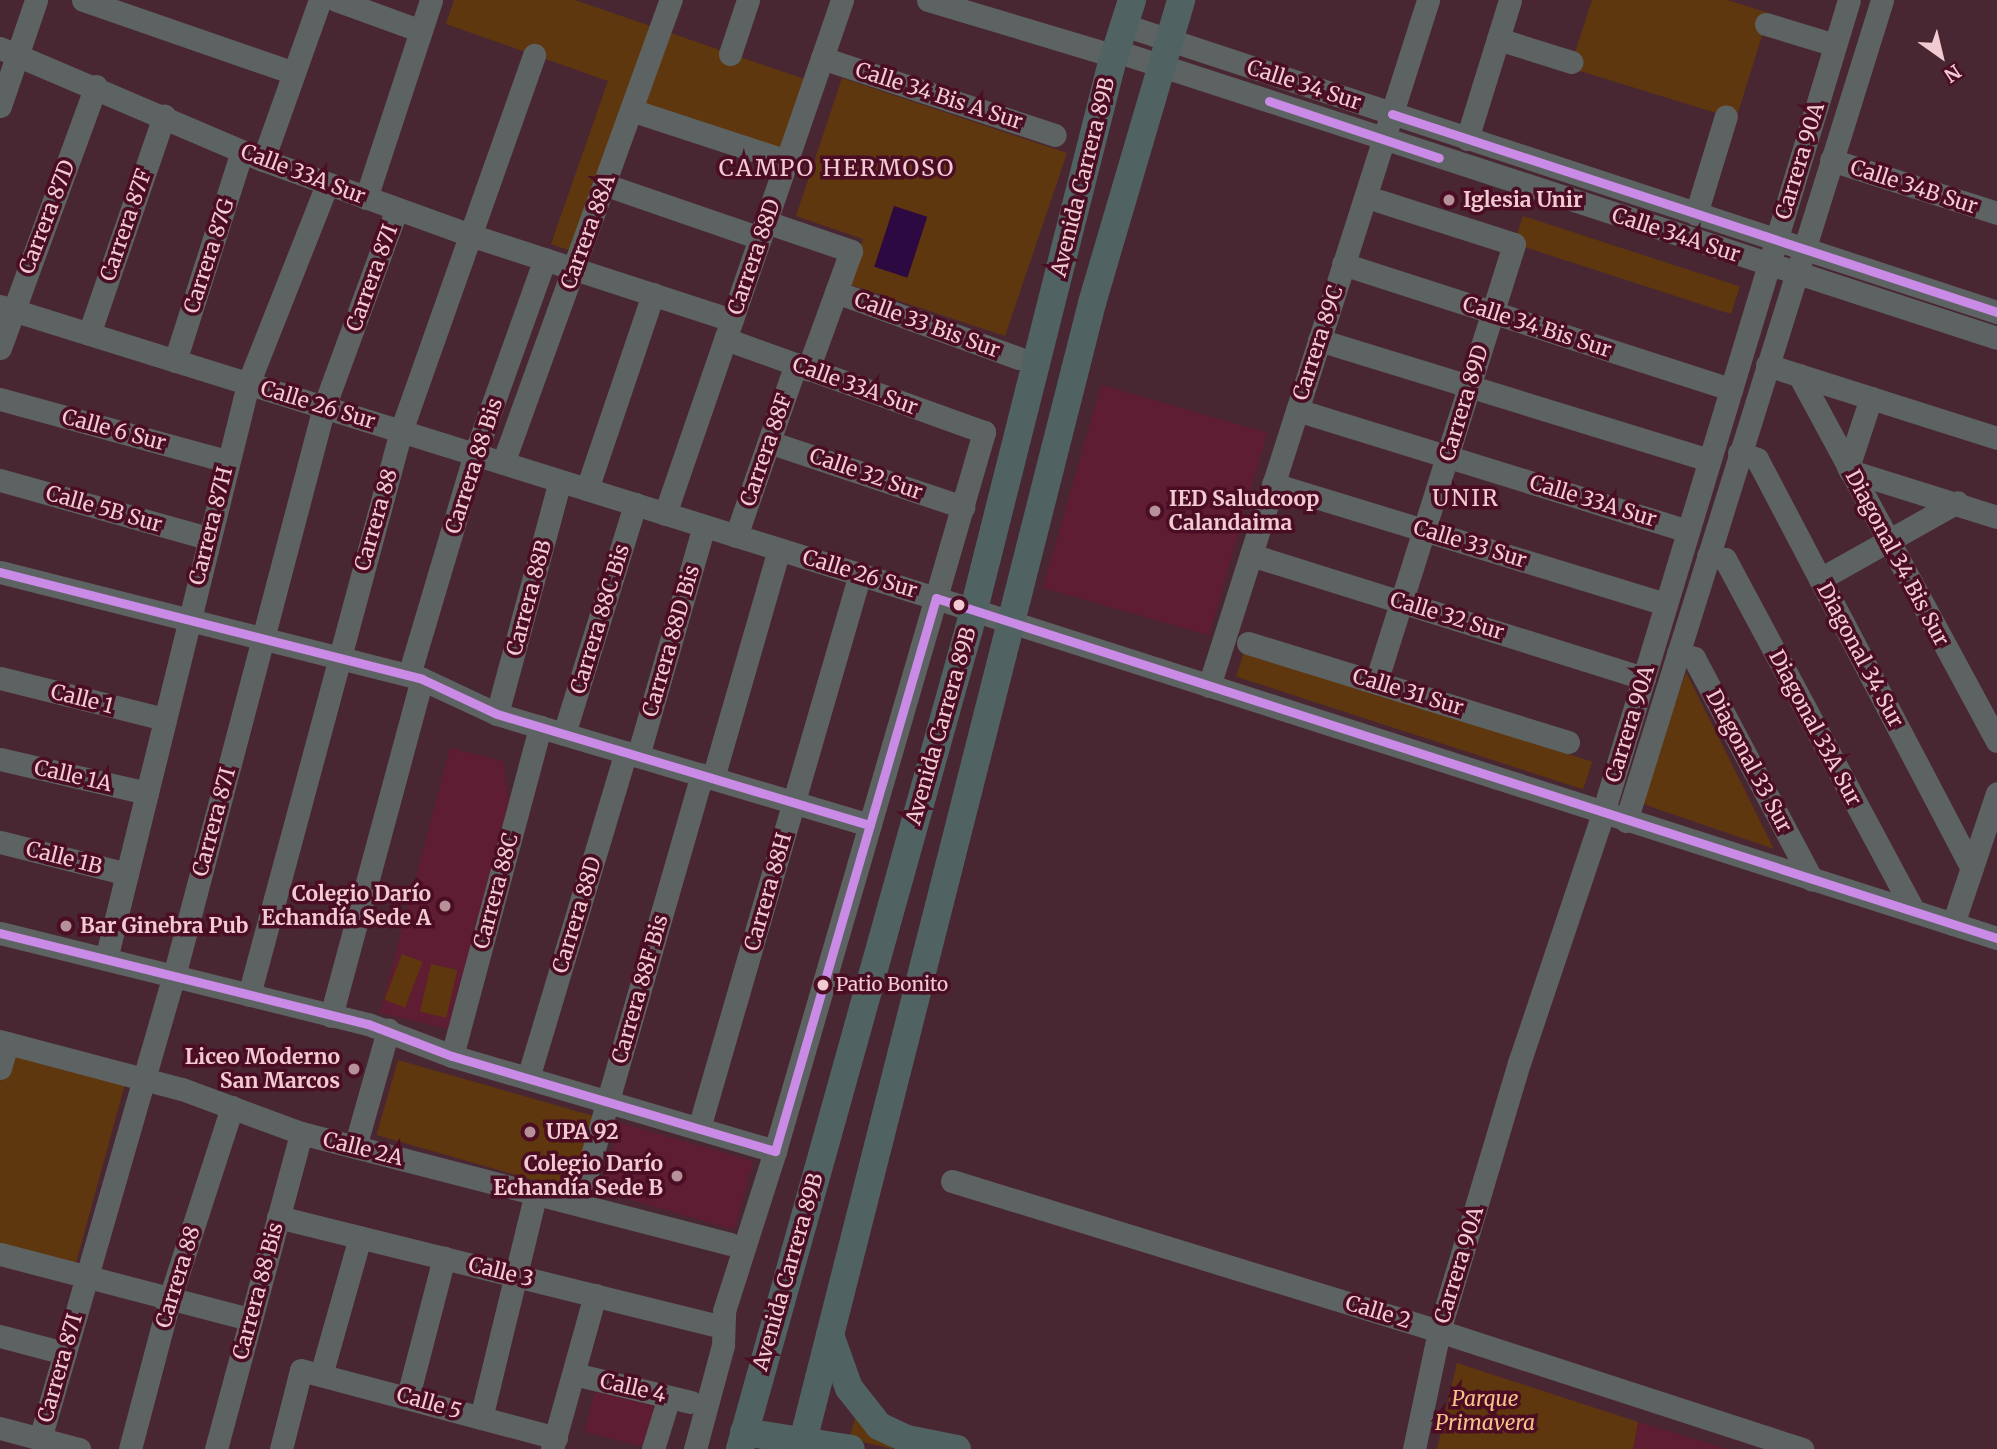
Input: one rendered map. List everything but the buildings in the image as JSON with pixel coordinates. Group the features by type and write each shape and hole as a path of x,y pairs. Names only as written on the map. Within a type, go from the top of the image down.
{"main road":[{"name":"Avenida Carrera 89B","path":"802,1445 1013,623 1092,303 1181,0"},
{"name":"Avenida Carrera 89B","path":"742,1440 974,610 1118,32"},
{"path":"830,1335 849,1388 879,1426 907,1438 957,1449"},
{"path":"742,1440 851,1449"}],"street":[{"path":"0,106 9,51 36,0"},
{"path":"83,0 294,73"},
{"name":"Carrera 87G","path":"175,361 252,156 294,73 320,0"},
{"path":"336,0 421,31"},
{"name":"Carrera 87I","path":"366,198 431,0"},
{"name":"Carrera 88A","path":"503,463 671,0"},
{"path":"730,54 748,0"},
{"name":"Carrera 88D","path":"665,514 842,0"},
{"name":"Calle 34 Sur","path":"928,0 1118,32 1164,53 1392,114 1802,249"},
{"name":"Carrera 89C","path":"1209,686 1428,0"},
{"path":"1467,139 1510,0"},
{"name":"Carrera 90A","path":"1414,1449 1439,1331 1545,980 1603,813 1849,0"},
{"name":"Carrera 90A","path":"1626,821 1881,0"},
{"path":"1766,24 1835,45"},
{"path":"1498,39 1572,62"},
{"name":"Calle 33A Sur","path":"9,51 96,86 252,156 470,235 653,294 802,366 984,432 963,507"},
{"name":"Calle 34A Sur","path":"1164,53 1383,139 1794,275 1997,338"},
{"name":"Carrera 88","path":"249,995 337,657 401,431 534,55"},
{"name":"Calle 34 Bis A Sur","path":"822,58 1055,135"},
{"name":"Carrera 87D","path":"0,348 6,308 96,86"},
{"path":"631,110 787,161"},
{"path":"1696,214 1726,116"},
{"name":"Carrera 87F","path":"89,334 164,117"},
{"name":"Calle 34B Sur","path":"1831,160 1997,213"},
{"name":"Carrera 87H","path":"106,959 248,384 327,184"},
{"path":"606,185 763,230"},
{"name":"Carrera 89D","path":"1376,682 1514,244 1379,201"},
{"name":"Carrera 87I","path":"40,1439 142,1079 174,976 324,407 397,209"},
{"name":"Carrera 88F","path":"736,536 769,442 836,292 850,251 763,230"},
{"path":"1802,249 1997,312"},
{"name":"Carrera 88 Bis","path":"331,1016 415,677 475,454 545,259"},
{"name":"Calle 34 Bis Sur","path":"1343,264 1731,389"},
{"name":"Calle 33 Bis Sur","path":"836,292 1018,358"},
{"path":"587,489 653,294"},
{"name":"Calle 26 Sur","path":"6,308 974,610 1997,938"},
{"path":"1319,340 1709,460"},
{"path":"1767,365 1997,438"},
{"name":"Diagonal 34 Bis Sur","path":"1799,375 1997,741"},
{"path":"1871,398 1849,469 1997,517"},
{"name":"Calle 6 Sur","path":"0,399 227,461"},
{"name":"Calle 33A Sur","path":"1297,410 1688,531"},
{"name":"Calle 32 Sur","path":"769,442 963,507"},
{"name":"Diagonal 34 Sur","path":"1740,453 1757,459 1972,868"},
{"name":"Calle 5B Sur","path":"0,480 208,538"},
{"name":"Carrera 88B","path":"497,714 560,481"},
{"name":"Calle 33 Sur","path":"1273,484 1666,604"},
{"path":"1820,579 1957,502"},
{"name":"Carrera 88C Bis","path":"564,734 635,504"},
{"path":"695,1449 723,1346 724,1311 775,1151 963,507"},
{"name":"Carrera 88D Bis","path":"632,754 704,526"},
{"name":"Carrera 88F Bis","path":"578,1204 607,1101 779,549"},
{"name":"Calle 32 Sur","path":"1251,555 1644,677"},
{"name":"Diagonal 33A Sur","path":"1708,555 1725,559 1914,912"},
{"path":"0,572 415,677 497,714 870,825"},
{"name":"Carrera 88H","path":"699,1128 860,574"},
{"name":"Calle 31 Sur","path":"1248,643 1568,742"},
{"name":"Diagonal 33 Sur","path":"1678,653 1694,658 1812,880"},
{"name":"Calle 1","path":"0,678 164,719"},
{"name":"Carrera 88C","path":"452,1056 540,727"},
{"name":"Carrera 88D","path":"528,1078 632,754"},
{"name":"Calle 1A","path":"0,759 147,793"},
{"path":"1953,924 1972,868 1993,820 1997,793"},
{"name":"Calle 1B","path":"0,842 127,874"},
{"path":"0,933 388,1030 452,1056 775,1151"},
{"path":"355,1147 388,1030"},
{"path":"0,1068 4,1042"},
{"name":"Calle 2A","path":"4,1042 142,1079 301,1133 730,1244"},
{"name":"Carrera 88","path":"130,1449 170,1298 232,1108"},
{"name":"Carrera 88 Bis","path":"216,1449 301,1133"},
{"name":"Calle 2","path":"952,1181 1439,1331 1802,1449"},
{"path":"481,1418 536,1193"},
{"name":"Calle 3","path":"278,1217 723,1327"},
{"path":"284,1448 360,1237"},
{"path":"0,1254 250,1319"},
{"path":"408,1396 444,1258"},
{"path":"554,1443 595,1295"},
{"path":"0,1336 65,1353"},
{"name":"Calle 5","path":"312,1373 408,1396 554,1443"},
{"name":"Calle 4","path":"574,1374 691,1402"},
{"path":"653,1449 669,1397"},
{"path":"0,1428 79,1449"}],"shaded area":[{"path":"894,206 927,217 908,278 874,267"},
{"name":"IED Saludcoop Calandaima","path":"1101,385 1267,433 1209,636 1043,588"},
{"name":"Colegio Darío Echandía Sede A","path":"450,748 503,761 509,800 449,1029 380,1013"},
{"name":"Colegio Darío Echandía Sede B","path":"620,1123 754,1161 734,1230 600,1191"},
{"path":"595,1391 656,1406 646,1447 585,1432"},
{"path":"1638,1422 1727,1449 1633,1449"}],"green space":[{"path":"454,0 575,0 807,80 780,154 636,107 580,254 551,244 608,81 446,24"},
{"path":"1592,0 1727,0 1769,13 1736,119 1570,68"},
{"path":"842,78 1067,153 1005,336 848,284 863,239 796,216"},
{"path":"1523,216 1740,286 1731,314 1514,244"},
{"path":"1245,649 1592,762 1583,789 1236,677"},
{"path":"1686,672 1774,849 1640,803"},
{"path":"402,954 423,962 405,1008 384,1000"},
{"path":"431,964 457,970 446,1018 420,1012"},
{"path":"8,1053 125,1084 76,1263 0,1243 0,1083"},
{"path":"398,1060 595,1117 574,1191 377,1135"},
{"name":"Parque Primavera","path":"1457,1363 1638,1422 1633,1449 1437,1449"},
{"path":"856,1415 893,1449 849,1439"}],"transit line":[{"path":"1269,101 1439,158"},
{"path":"1392,114 1997,312"},
{"path":"0,572 422,679 497,714 870,825"},
{"path":"936,598 1997,938"},
{"path":"0,933 368,1024 452,1056 775,1151 936,598"}],"place":[{"name":"Iglesia Unir","path":"1449,200"},
{"name":"IED Saludcoop Calandaima","path":"1155,511"},
{"name":"Colegio Darío Echandía Sede A","path":"445,906"},
{"name":"Bar Ginebra Pub","path":"66,926"},
{"name":"Patio Bonito","path":"823,985"},
{"name":"Liceo Moderno San Marcos","path":"354,1069"},
{"name":"UPA 92","path":"530,1132"},
{"name":"Colegio Darío Echandía Sede B","path":"677,1176"}],"district":[{"name":"CAMPO HERMOSO","path":"837,168"},
{"name":"UNIR","path":"1466,498"}]}
